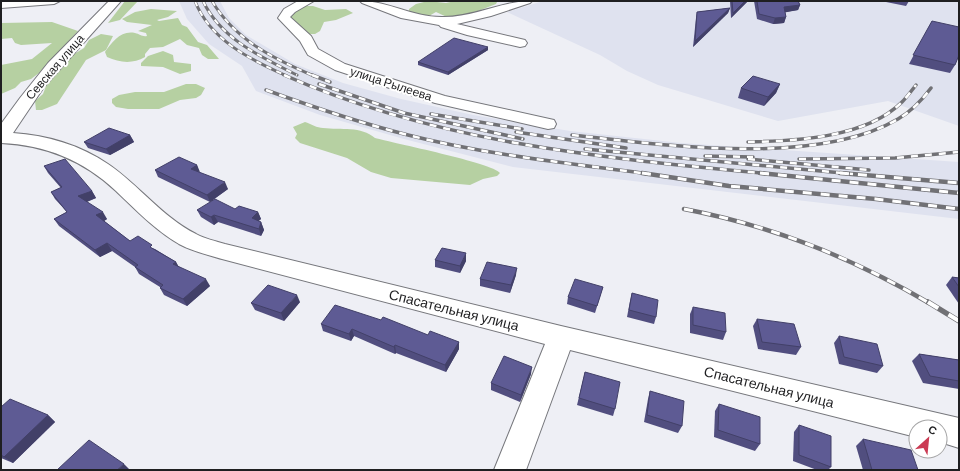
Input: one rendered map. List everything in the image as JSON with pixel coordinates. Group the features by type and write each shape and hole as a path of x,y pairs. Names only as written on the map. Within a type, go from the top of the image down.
{"street":[{"path":"1,5 54,1"},
{"name":"Севская улица","path":"4,128 32,92 114,1"},
{"name":"улица Рылеева","path":"308,1 286,12 284,18 306,39 313,52 322,58 348,70 434,98 548,124"},
{"path":"366,1 400,14 439,21 471,32 520,43"},
{"path":"439,21 470,18 526,1"},
{"name":"Спасательная улица","path":"4,128 24,139 50,145 74,153 90,162 122,185 160,220 181,235 200,244 561,337 908,421"},
{"path":"510,470 561,337"},
{"path":"948,430 959,433"}],"shaded area":[{"path":"179,1 220,1 229,18 246,35 295,64 343,83 401,99 473,115 570,131 681,143 959,162 959,219 513,167 404,139 320,115 256,91 242,66 209,44 187,19"},
{"path":"543,1 959,1 959,126 888,101 778,121 658,85 627,71 600,55 507,12"}],"green space":[{"path":"125,1 138,1 120,20 108,23"},
{"path":"428,1 446,3 455,1 497,2 496,4 473,13 449,18 436,12 429,16 410,13 409,9 416,4"},
{"path":"304,6 313,6 325,10 346,9 353,13 336,20 324,22 320,31 315,34 307,34 288,17 290,11"},
{"path":"151,9 177,11 168,17 157,20 178,18 182,25 187,27 198,42 207,45 219,59 208,59 202,55 199,48 187,45 180,39 163,47 150,48 145,54 145,57 136,61 117,61 107,57 105,52 121,35 125,33 135,33 147,36 146,33 138,31 152,25 127,22 122,19 135,12"},
{"path":"52,22 78,31 39,73 31,79 21,82 15,88 1,94 1,65 32,59 52,43 21,45 15,43 12,38 1,39 1,23"},
{"path":"101,34 113,36 106,50 86,60 57,104 42,110 36,110 35,101 43,94 46,86 71,56 84,48 89,40"},
{"path":"163,51 173,55 174,62 191,64 191,71 180,74 163,67 141,66 141,63 148,56"},
{"path":"186,84 196,84 205,88 201,95 196,98 180,100 159,109 128,109 116,107 112,103 112,99 119,95 135,92 164,92"},
{"path":"305,122 321,128 357,130 369,134 375,138 480,164 500,173 497,176 483,179 470,185 391,178 371,172 347,158 300,143 295,138 297,134 293,127"}],"building":[{"path":"732,1 745,1 733,13"},
{"path":"757,1 798,1 800,5 784,7 786,17 775,18 759,14"},
{"path":"730,8 695,41 697,12"},
{"path":"932,21 959,27 959,55 955,65 913,55"},
{"path":"454,38 488,47 448,72 418,62"},
{"path":"753,76 780,84 768,97 741,88"},
{"path":"109,128 130,135 106,149 84,142"},
{"path":"179,157 197,165 191,169 225,182 207,195 155,170"},
{"path":"65,159 92,191 78,196 103,212 96,215 130,241 138,236 152,245 150,247 176,262 173,264 206,279 183,299 160,288 163,285 135,267 138,265 107,243 95,250 54,219 67,212 51,192 62,187 44,166"},
{"path":"215,199 235,209 239,206 258,212 252,218 261,222 259,229 214,215 211,217 197,210"},
{"path":"442,248 466,253 460,266 435,260"},
{"path":"487,262 517,268 511,285 480,279"},
{"path":"952,277 959,278 959,287"},
{"path":"575,279 603,287 597,306 568,297"},
{"path":"268,285 297,295 281,313 251,303"},
{"path":"632,293 658,300 656,317 629,310"},
{"path":"335,305 381,320 383,317 428,335 430,331 459,342 445,365 395,345 394,347 352,329 349,334 321,324"},
{"path":"693,307 725,313 726,332 693,325"},
{"path":"757,319 794,324 801,347 762,342"},
{"path":"839,336 877,344 883,366 844,357"},
{"path":"919,354 959,360 959,381 930,376"},
{"path":"504,356 532,367 521,395 491,383"},
{"path":"585,372 620,382 615,409 579,398"},
{"path":"650,391 684,401 682,426 647,415"},
{"path":"10,399 48,415 4,457 1,455 1,407"},
{"path":"719,404 760,417 760,444 718,430"},
{"path":"799,425 831,436 831,467 799,455"},
{"path":"863,439 908,449 908,459 914,459 918,470 872,470"},
{"path":"89,440 124,464 117,470 57,470"}],"railway":[{"path":"195,1 202,15 221,38 246,56 287,76"},
{"path":"203,1 220,26 243,46 297,75"},
{"path":"212,1 221,15 232,27 257,47 284,63 314,76"},
{"path":"284,75 343,98 402,117 463,132 585,154 771,174"},
{"path":"312,75 330,82"},
{"path":"319,84 404,113 523,139"},
{"path":"748,142 808,138 850,130 870,123 887,114 902,102 916,85"},
{"path":"572,135 694,147 739,149 783,148 825,143 864,134 898,119 916,105 931,88"},
{"path":"266,90 354,120 438,142 528,158 646,174"},
{"path":"431,114 522,129"},
{"path":"516,132 626,148"},
{"path":"585,149 853,174"},
{"path":"799,159 895,158 959,152"},
{"path":"705,156 753,157"},
{"path":"748,159 869,170"},
{"path":"642,173 646,174"},
{"path":"760,173 959,193"},
{"path":"840,173 959,183"},
{"path":"646,174 729,186 876,199 959,209"},
{"path":"684,209 749,224 811,245 870,271 929,303"},
{"path":"928,302 959,321"}]}
